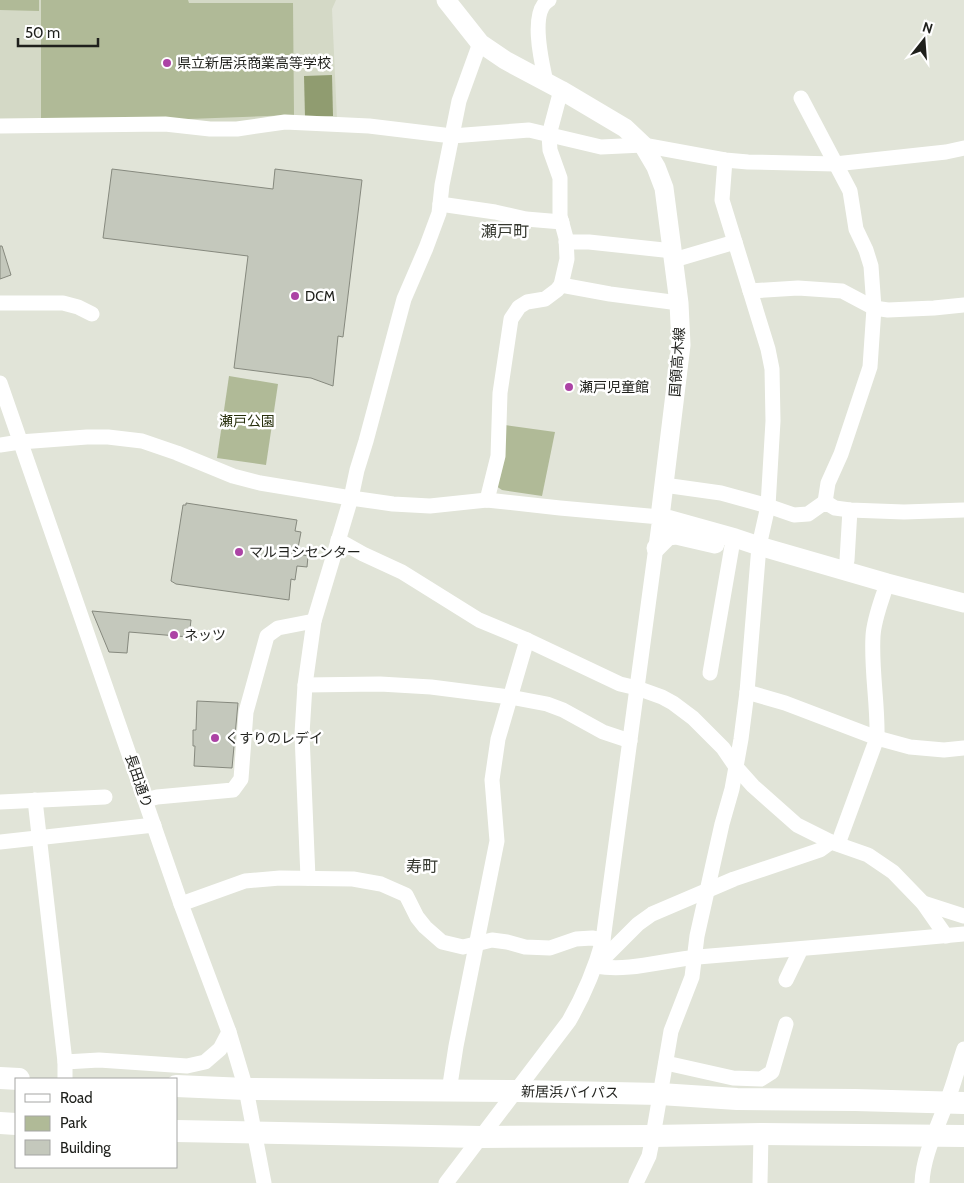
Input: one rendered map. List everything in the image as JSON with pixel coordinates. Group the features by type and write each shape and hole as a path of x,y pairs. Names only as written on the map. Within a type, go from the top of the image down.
{"highway":[{"path":"0,1078 15,1079"},
{"name":"新居浜バイパス","path":"178,1086 246,1089 660,1094 737,1099 956,1103"},
{"path":"0,1123 15,1124"},
{"path":"178,1131 481,1137 761,1134 964,1136"}],"main road":[{"name":"国領高木線","path":"446,0 480,43 505,60 554,86 625,128 643,145 656,167 664,188 680,303 681,345 660,518"},
{"path":"660,518 746,545 964,603"},
{"path":"656,548 668,536 676,535 724,546 746,545"}],"street":[{"path":"488,500 498,456 500,393 512,319 519,307 527,302 552,296 561,285 567,259 562,222 560,178 550,150 549,135 554,86 539,34 538,16 544,2 549,0"},
{"path":"308,878 302,734 305,685 314,621 351,498 404,299 439,213 459,101 480,43"},
{"path":"800,98 850,191 856,229 871,266 874,308 870,367 841,454 828,483 826,502"},
{"path":"0,126 165,124 228,129 285,122 369,126 452,136 529,130 601,147 643,145 725,160 835,164 946,152 964,148"},
{"path":"710,673 746,545 768,506 773,421 772,370 768,349 722,200 725,160"},
{"path":"440,204 495,212 526,220 562,222"},
{"path":"566,242 589,242 673,256 735,242"},
{"path":"561,285 610,294 680,303"},
{"path":"750,290 798,288 842,292 874,308 888,310 964,305"},
{"path":"0,303 63,302 92,314"},
{"name":"長田通り","path":"0,383 181,904 229,1032 246,1089 264,1183"},
{"path":"0,445 87,437 108,437 142,441 178,453 232,476 260,483 351,498 392,504 430,506 488,500 660,518 603,940 596,966 569,1021 446,1183"},
{"path":"664,485 721,493 794,515 808,514 826,502"},
{"path":"826,502 835,508 850,510 904,512 964,510"},
{"path":"844,571 847,560 850,510"},
{"path":"338,540 402,572 479,620 527,640 620,684 638,688 662,697 693,718 723,748 736,768 753,786 797,825 834,843 868,855 893,872 922,903 946,936"},
{"path":"636,1183 649,1156 654,1136 671,1031 692,977 697,936 736,768 747,692 746,545"},
{"path":"596,966 638,924 652,914 734,879 820,850 834,843 877,738 878,721 873,636 887,583"},
{"path":"146,800 157,797 233,790 241,779 246,712 268,636 278,628 314,621"},
{"path":"449,1091 497,841 492,780 498,739 527,640"},
{"path":"305,685 380,684 431,687 510,697 547,704 578,717 603,732 630,741"},
{"path":"747,692 785,703 877,738 910,747 944,750 964,748"},
{"path":"0,802 105,797"},
{"path":"35,800 65,1062 65,1078"},
{"path":"0,842 154,824"},
{"path":"181,904 246,881 280,878 353,879 381,884 406,895 425,928 442,942 464,947 492,940 525,947 550,948 576,939 592,938 603,940"},
{"path":"922,903 964,916"},
{"path":"596,966 638,965 695,957 964,934"},
{"path":"786,980 801,949"},
{"path":"666,1063 733,1078 761,1079 772,1072 786,1024"},
{"path":"65,1062 99,1060 186,1066 205,1062 220,1049 229,1032"},
{"path":"922,1183 922,1173 934,1136 956,1103 963,1054"},
{"path":"760,1183 761,1134"}],"shaded area":[{"name":"県立新居浜商業高等学校","path":"0,0 336,0 332,9 337,120 216,125 0,122"},
{"path":"332,75 333,116 305,117 304,76"}],"green space":[{"path":"0,0 39,0 39,11 0,10"},
{"name":"県立新居浜商業高等学校","path":"41,0 188,0 189,3 293,3 294,115 188,119 41,119"},
{"name":"瀬戸公園","path":"229,376 278,384 266,465 217,458"},
{"path":"505,425 555,432 542,496 502,490 496,486"}],"building":[{"name":"DCM","path":"112,169 273,189 275,169 362,180 343,337 338,336 333,386 311,378 234,368 248,256 103,238"},
{"path":"0,246 2,246 11,275 0,279"},
{"name":"マルヨシセンター","path":"186,503 297,520 295,531 301,532 298,548 304,549 303,555 308,556 307,567 297,566 295,580 291,579 289,600 176,584 171,581 183,505 186,505"},
{"name":"ネッツ","path":"92,611 191,620 189,637 129,632 127,653 109,652"},
{"name":"くすりのレデイ","path":"197,701 238,703 232,768 194,766 195,746 193,746 193,730 196,730"}],"place":[{"name":"県立新居浜商業高等学校","path":"167,63"},
{"name":"DCM","path":"295,296"},
{"name":"瀬戸児童館","path":"569,387"},
{"name":"マルヨシセンター","path":"239,552"},
{"name":"ネッツ","path":"174,635"},
{"name":"くすりのレデイ","path":"215,738"}],"district":[{"name":"瀬戸町","path":"505,231"},
{"name":"寿町","path":"422,866"}]}
